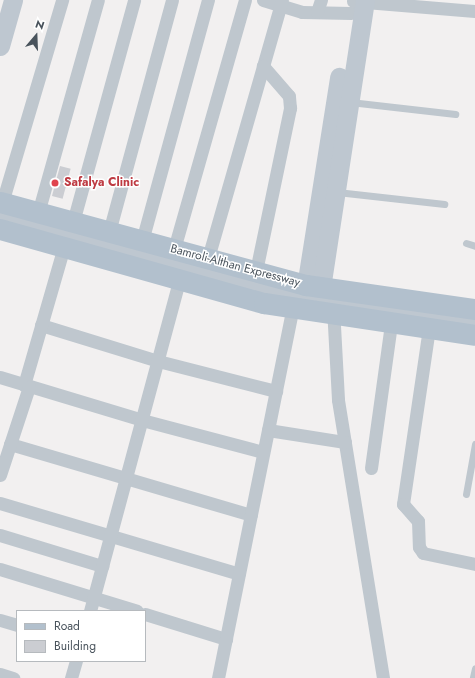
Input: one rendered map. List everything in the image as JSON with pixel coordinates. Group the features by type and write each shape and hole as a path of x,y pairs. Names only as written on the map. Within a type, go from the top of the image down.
{"main road":[{"name":"Bamroli-Althan Expressway","path":"1,207 38,213 256,271 313,299 474,322"},
{"path":"0,229 180,278 264,303 313,299 391,323 429,328 474,322"}],"street":[{"path":"0,46 13,0"},
{"path":"1,207 62,0"},
{"path":"38,213 98,0"},
{"path":"73,222 134,0"},
{"path":"109,232 172,0"},
{"path":"142,241 208,0"},
{"path":"174,249 245,0"},
{"path":"263,0 281,3 302,12 319,6 357,3 475,11"},
{"path":"208,258 281,3"},
{"path":"218,678 276,391 313,299 335,192 349,101 357,3"},
{"path":"357,3 313,299 338,400 383,678"},
{"path":"256,271 290,108 289,96 263,66"},
{"name":"Bamroli-Althan Expressway","path":"1,207 313,299"},
{"path":"0,475 7,440 26,386 41,325 64,246"},
{"path":"90,610 180,278"},
{"path":"371,468 391,323"},
{"path":"41,325 158,361 276,391"},
{"path":"429,328 403,504 418,521 419,547 423,554 475,564"},
{"path":"0,377 142,420 263,452"},
{"path":"268,430 345,442"},
{"path":"7,440 126,478 251,515"},
{"path":"0,503 239,574"},
{"path":"0,535 102,566"},
{"path":"0,568 134,610"},
{"path":"146,614 226,639"},
{"path":"0,620 16,625"},
{"path":"71,678 76,662"},
{"path":"0,674 13,678"}],"lane":[{"path":"349,101 455,114"},
{"path":"335,192 444,204"},
{"path":"466,243 475,246"},
{"path":"466,494 475,444"},
{"path":"473,677 475,668"}],"building":[{"path":"60,166 71,169 63,199 52,196"}],"place":[{"name":"Safalya Clinic","path":"55,183"}]}
